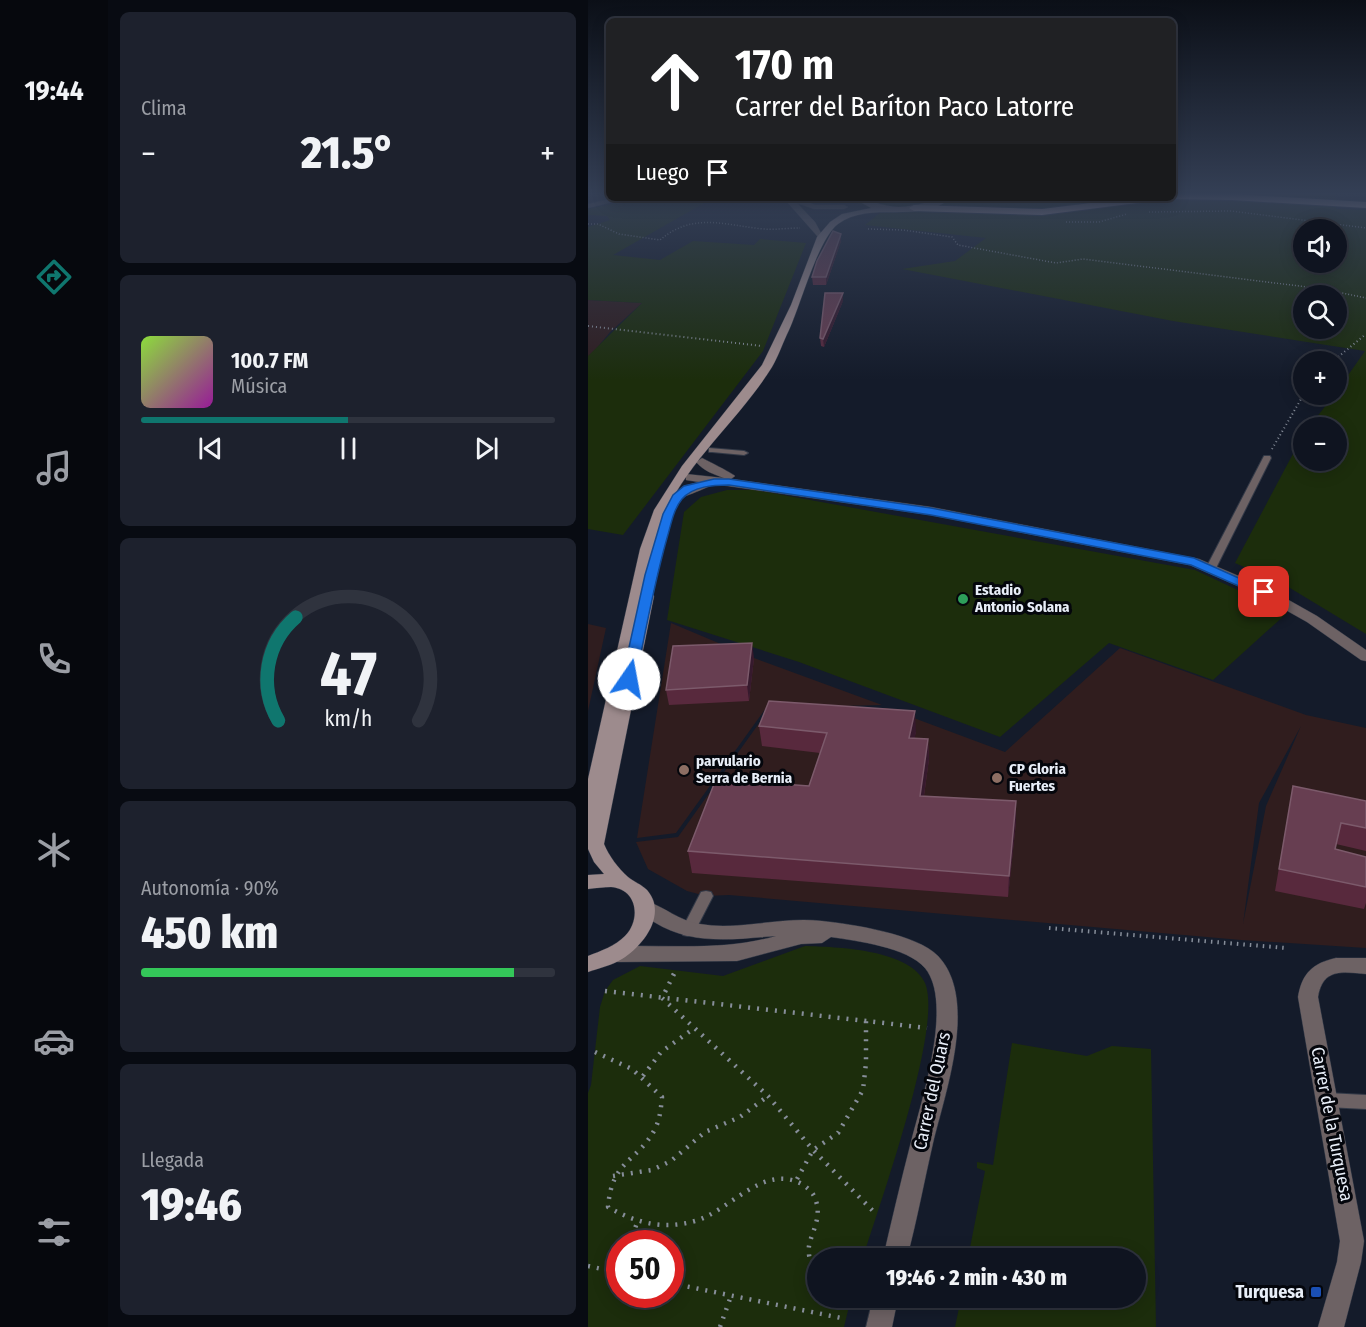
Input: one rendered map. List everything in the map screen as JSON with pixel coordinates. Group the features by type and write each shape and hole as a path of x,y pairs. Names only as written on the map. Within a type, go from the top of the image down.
{"main road":[{"path":"588,823 647,549 660,510 686,469 712,450 777,365 789,337 810,256"},
{"path":"588,979 602,960 637,937 646,918 646,908 639,893 623,883 600,857 596,843 651,575 666,521 690,477 688,474 778,348 796,304"},
{"path":"588,882 609,880 623,883"}],"street":[{"path":"699,460 721,475 806,492"},
{"path":"690,477 933,512 1194,562 1211,568 1312,619 1366,657"},
{"path":"677,498 688,489 700,484 729,482"},
{"name":"Carrer del Quars","path":"646,908 662,920 688,931 718,935 802,926 863,936 906,947 926,957 939,973 944,987 946,1032 942,1060 897,1248"},
{"name":"Carrer del Quars","path":"602,960 720,954 765,949 813,935 863,936"},
{"name":"Carrer de la Turquesa","path":"1331,1327 1349,1262 1352,1240 1308,987 1312,979 1330,966 1366,966"},
{"path":"879,1327 884,1308"}],"lane":[{"path":"712,450 744,453"},
{"path":"1211,568 1267,458"},
{"path":"688,931 706,896"},
{"path":"1327,1100 1366,1102"}],"path":[{"path":"1009,256 1056,263 1083,259 1323,289 1366,298"},
{"path":"588,326 778,348"},
{"path":"1345,351 1366,334"},
{"path":"1267,458 1298,405"},
{"path":"1049,928 1286,948"},
{"path":"662,998 676,969"},
{"path":"604,991 927,1028"},
{"path":"662,998 768,1096 813,1150 876,1214"},
{"path":"797,1179 813,1150 838,1132 863,1090 866,1064 866,1021"},
{"path":"643,1076 661,1052 693,1029"},
{"path":"595,1052 625,1062 643,1076 662,1097 660,1117 649,1137 612,1176 608,1207 638,1223 678,1224 699,1221 759,1184 779,1176 797,1179 810,1190 819,1207 809,1248"},
{"path":"612,1176 652,1170 671,1161 705,1132 740,1117 768,1096"},
{"path":"635,1230 638,1223"},
{"path":"588,1266 606,1270"},
{"path":"684,1286 846,1319"},
{"path":"720,1327 731,1296"}],"shaded area":[{"path":"588,300 642,303 610,332 590,356 588,356"},
{"name":"parvulario Serra de Bernia","path":"671,623 754,658 882,705 766,708 676,833 637,838"},
{"path":"588,624 606,628 588,711"},
{"name":"CP Gloria Fuertes","path":"1120,648 1306,715 1366,728 1366,948 1241,940 729,895 706,896 687,891 648,869 636,842 678,837 767,712 887,708 1005,752","holes":["1301,726 1266,806 1243,924 1259,803"]}],"green space":[{"path":"588,256 622,256 660,260 667,256 801,256 763,351 623,535 588,529 588,356 642,303 588,300"},
{"path":"962,256 1293,256 1293,273 1347,273 1347,256 1366,256 1366,634 1285,585 1235,563 1293,454 1293,471 1347,471 1347,417 1317,417 1326,405 1347,405 1347,377 1365,351 1173,321 902,269 955,261"},
{"name":"Estadio Antonio Solana","path":"727,490 755,490 1195,570 1287,613 1213,680 1109,643 1000,737 799,662 667,620 684,512 701,497"},
{"path":"805,946 834,947 870,952 903,962 915,970 924,981 928,1002 926,1034 918,1073 895,1159 866,1248 807,1248 807,1308 849,1308 844,1327 588,1327 588,1093 591,1085 600,1007 605,991 613,980 640,966 723,976"},
{"path":"1012,1043 1087,1056 1112,1046 1151,1049 1156,1327 955,1327 959,1308 1146,1308 1146,1248 970,1248 985,1171 977,1168 977,1162 993,1165"}],"building":[{"path":"820,256 833,256 826,277 812,277"},
{"path":"825,293 843,293 823,339 820,338"},
{"path":"752,643 747,685 666,690 673,646"},
{"path":"769,701 915,711 909,738 928,739 920,796 1016,801 1009,876 688,851 716,779 809,786 827,733 759,726"},
{"path":"1293,786 1366,801 1366,828 1341,823 1335,849 1366,857 1366,887 1279,869"}],"place":[{"name":"Estadio Antonio Solana","path":"963,599"},
{"name":"parvulario Serra de Bernia","path":"684,770"},
{"name":"CP Gloria Fuertes","path":"997,778"},
{"name":"Turquesa","path":"1316,1292"}],"route":[{"path":"629,679 651,575 669,514 677,498 688,489 714,482 806,492 931,511 1194,562 1264,592"}]}
